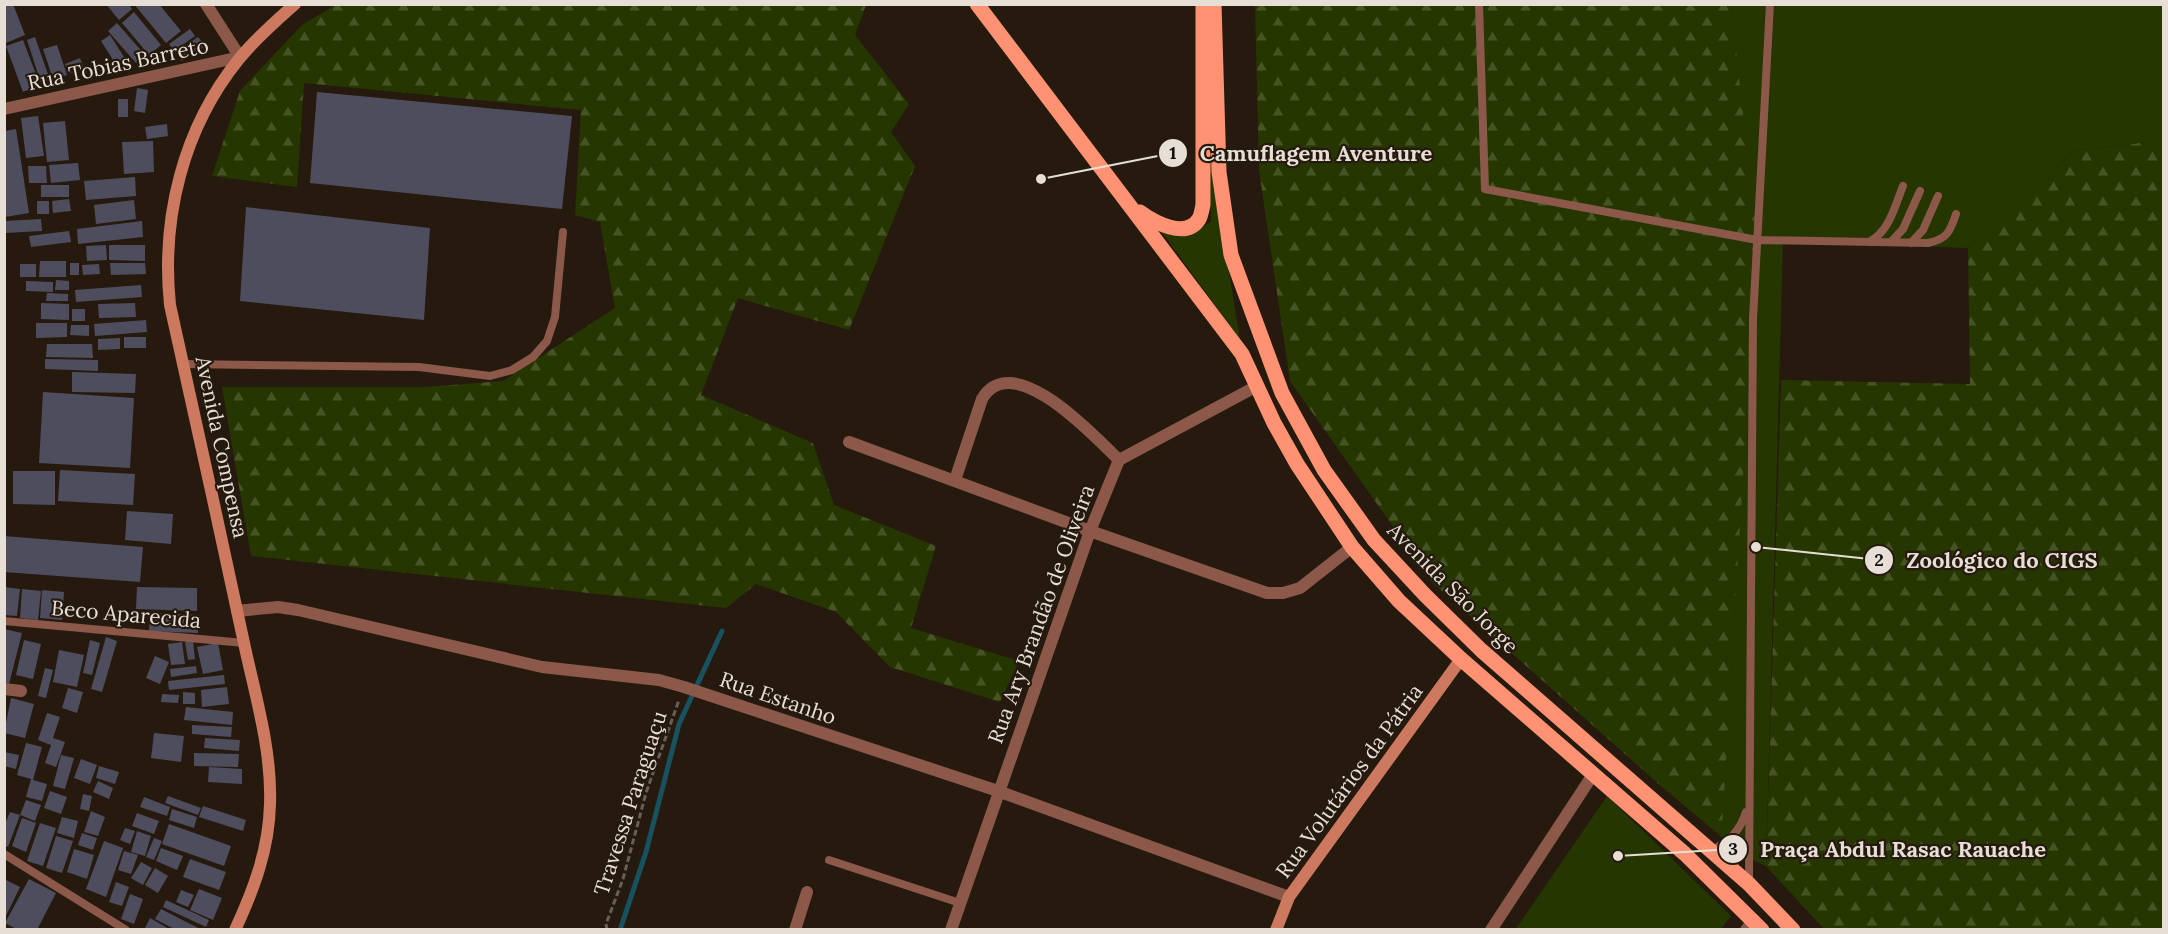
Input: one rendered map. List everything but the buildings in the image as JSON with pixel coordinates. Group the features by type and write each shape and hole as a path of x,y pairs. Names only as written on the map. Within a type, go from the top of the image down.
{"main road":[{"path":"977,4 1130,205 1157,223 1172,228 1187,228 1199,219 1203,205 1203,4"},
{"name":"Avenida São Jorge","path":"1214,4 1218,172 1231,255 1282,393 1324,470 1374,540 1481,650 1749,884 1793,930"},
{"name":"Avenida São Jorge","path":"1130,205 1242,354 1297,464 1352,547 1399,601 1461,659 1685,854 1754,926"}],"street":[{"path":"206,4 240,57"},
{"name":"Avenida Compensa","path":"235,930 259,872 267,836 270,803 268,761 170,305 166,273 168,241 173,202 181,171 194,138 224,80 240,57 295,4"},
{"name":"Rua Tobias Barreto","path":"4,109 240,57"},
{"path":"955,480 982,399 987,391 1003,383 1027,388 1050,398 1085,427 1119,460 1257,386"},
{"path":"849,442 1090,531 1267,593 1283,593 1300,588 1352,547"},
{"name":"Rua Ary Brandão de Oliveira","path":"951,930 1090,531 1119,460"},
{"name":"Rua Estanho","path":"237,611 278,607 298,610 542,667 659,680 998,791 1289,897"},
{"name":"Rua Volutários da Pátria","path":"1276,930 1289,897 1461,659"},
{"path":"4,689 21,691"},
{"path":"1491,930 1594,773"},
{"path":"795,930 807,892"}],"lane":[{"path":"1479,4 1485,189 1757,240 1928,243 1941,240 1947,234 1956,214"},
{"path":"1749,884 1753,319 1770,4"},
{"path":"1869,242 1884,230 1903,186"},
{"path":"1891,242 1903,230 1920,191"},
{"path":"1911,243 1923,230 1938,196"},
{"path":"183,364 419,368 490,376 512,370 532,357 547,341 555,317 563,232"},
{"name":"Beco Aparecida","path":"4,621 244,644"},
{"path":"1711,850 1731,840 1739,829 1748,805"},
{"path":"4,854 126,930"},
{"path":"829,860 960,903"}],"path":[{"name":"Travessa Paraguaçu","path":"607,930 606,924 623,879 646,793 684,687"}],"green space":[{"path":"335,5 866,5 855,35 909,104 891,132 915,166 849,330 738,298 701,395 813,443 834,505 936,546 911,628 1019,661 1000,702 890,667 836,612 756,584 726,608 251,556 222,387 426,387 503,381 615,308 600,222 575,215 581,110 304,83 297,187 212,176 240,91 302,25"},
{"path":"1255,5 1773,5 1748,859 1661,786 1433,583 1290,381 1259,170"},
{"path":"1731,5 2163,5 2163,140 2074,151 1968,248 1783,241 1766,866 1721,846 1757,240"},
{"path":"2163,140 2163,929 1824,929 1766,866 1781,380 1970,384 1968,248 2074,151"},
{"path":"1210,159 1240,339 1161,231 1175,235 1187,235 1211,221"},
{"path":"1607,796 1731,916 1721,929 1515,930"}],"waterway":[{"path":"620,930 646,852 679,724 722,631"}],"place":[{"name":"Camuflagem Aventure","path":"1041,179"},
{"name":"Zoológico do CIGS","path":"1756,547"},
{"name":"Praça Abdul Rasac Rauache","path":"1618,856"}]}
